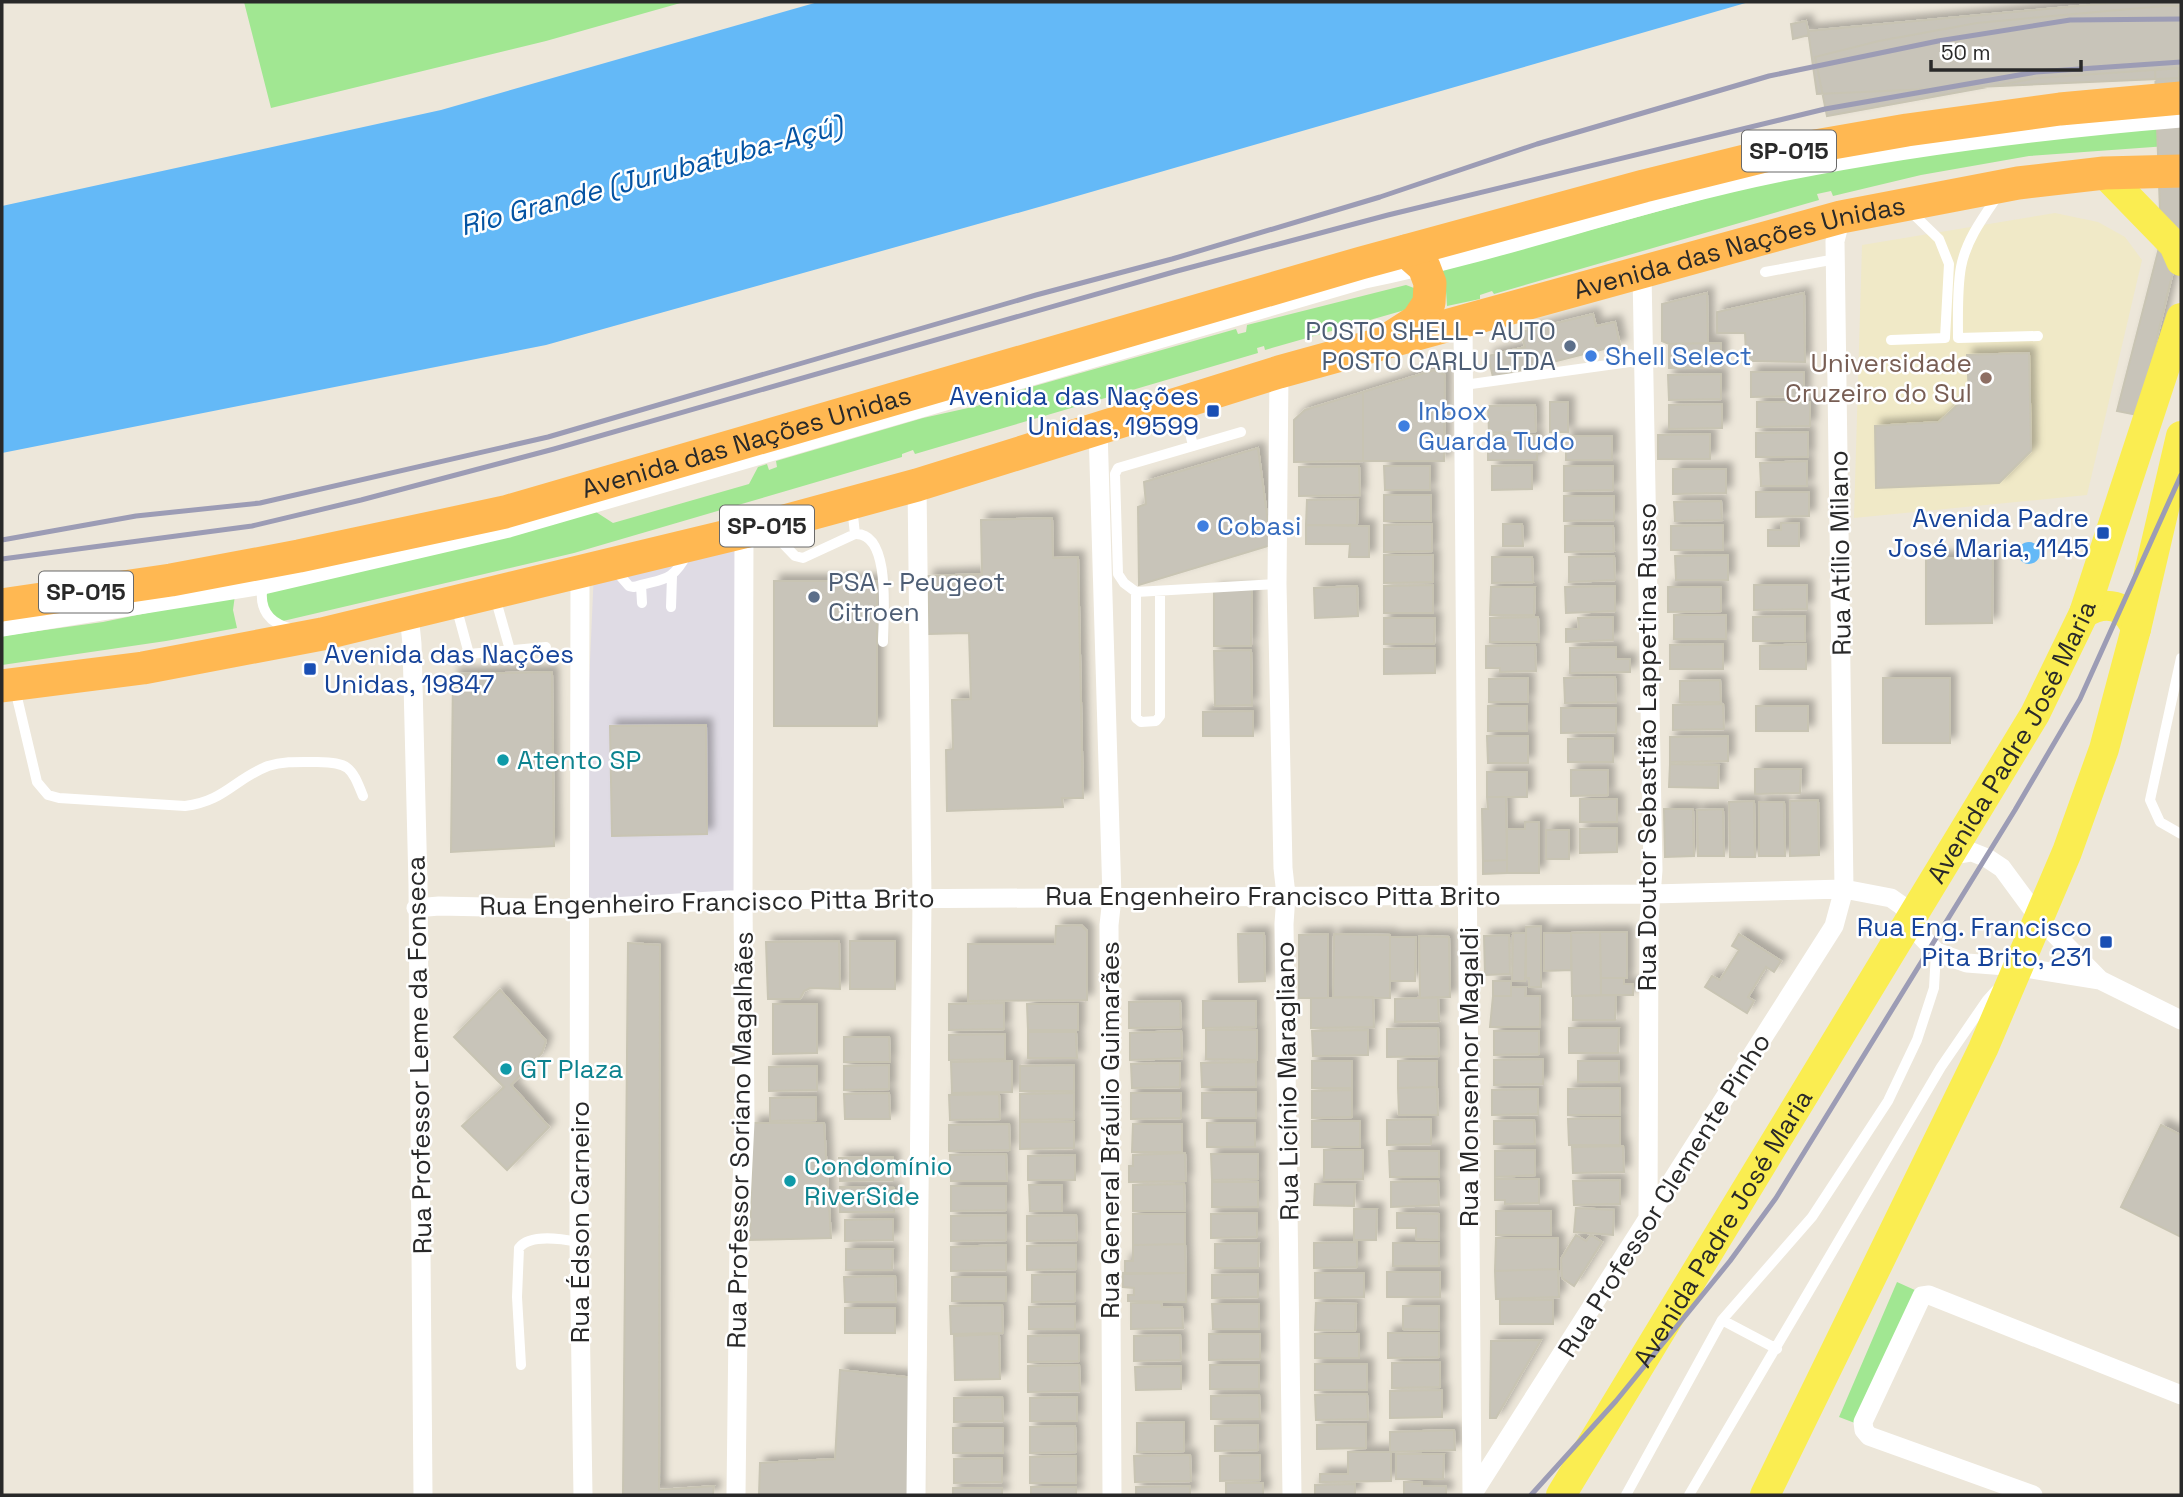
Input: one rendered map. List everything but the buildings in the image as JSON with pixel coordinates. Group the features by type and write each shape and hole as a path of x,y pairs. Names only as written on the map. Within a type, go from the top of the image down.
{"highway":[{"name":"Avenida das Nações Unidas","path":"2,605 171,580 505,512 1415,259 1644,186 1781,152 1907,130 2060,109 2181,98"},
{"name":"Avenida das Nações Unidas","path":"8,686 143,668 322,634 755,529 853,518 916,485 1279,372 1841,217 2004,185 2104,173 2181,172"},
{"path":"1381,344 1417,321 1429,303 1430,283 1415,259"}],"main road":[{"path":"2104,173 2174,245 2181,261"},
{"name":"Avenida Padre José Maria","path":"1561,1495 2035,714 2084,613 2181,318"},
{"path":"1765,1495 1983,1049 2067,852 2104,749 2136,629 2181,436"},
{"path":"2084,613 2104,604 2115,606 2125,611 2136,629"}],"street":[{"path":"2,627 263,585 509,528 1365,279 1415,259 1785,171 1910,149 2062,128 2181,118"},
{"name":"Rua Atílio Milano","path":"1841,217 1835,241 1844,889"},
{"name":"Rua Doutor Sebastião Lappetina Russo","path":"1642,273 1652,894 1648,920 1648,1221"},
{"name":"Rua Monsenhor Magaldi","path":"1463,323 1472,1495"},
{"name":"Rua Licínio Maragliano","path":"1279,372 1277,584 1283,868 1286,895 1284,924 1292,1495"},
{"name":"Rua General Bráulio Guimarães","path":"1098,429 1112,898 1112,1495"},
{"path":"916,485 922,899 916,1495"},
{"name":"Rua Professor Soriano Magalhães","path":"736,1495 739,1243 745,1122 743,901 755,529"},
{"name":"Rua Édson Carneiro","path":"583,1495 579,1242 579,909 595,568"},
{"name":"Rua Professor Leme da Fonseca","path":"409,614 417,872 423,1495"},
{"path":"1948,856 1972,852 2002,868 2038,917 2100,979 2181,1020"},
{"name":"Rua Engenheiro Francisco Pitta Brito","path":"416,908 439,906 579,909 743,901 1652,894 1844,889 1891,898 1911,915 1922,937 1936,952"},
{"name":"Rua Professor Clemente Pinho","path":"1472,1495 1834,926 1844,889"},
{"path":"1936,952 1967,963 2019,967 2100,979"},
{"path":"2033,1495 1869,1436 1864,1430 1863,1422 1922,1296 1929,1295 2181,1395"}],"lane":[{"path":"1958,338 1961,268 1965,251 1982,218 2004,185"},
{"path":"1902,204 1933,231 1949,264 1945,338"},
{"path":"1765,272 1836,259"},
{"path":"1891,340 2038,336"},
{"path":"1464,385 1644,360"},
{"path":"1184,402 1193,446"},
{"path":"1241,432 1118,468 1115,474 1118,574 1124,583 1136,592 1277,584"},
{"path":"853,518 874,542 880,557 883,642"},
{"path":"595,568 634,587 672,576 678,571 692,545"},
{"path":"671,607 672,576"},
{"path":"263,585 260,598 264,611 274,621 288,628 322,634"},
{"path":"641,585 642,603"},
{"path":"1136,592 1136,718 1141,722 1156,721 1160,716 1160,591"},
{"path":"494,593 510,650"},
{"path":"455,603 469,653"},
{"path":"450,659 469,653 546,647"},
{"path":"2181,658 2150,800 2160,822 2181,834"},
{"path":"8,686 37,782 48,795 59,798 184,806 200,804 219,797 254,773 285,762 340,763 348,766 354,773 363,796"},
{"path":"1626,1495 1722,1320 1812,1217 1888,1101 1917,1040 1934,988 1936,952"},
{"path":"1689,1495 1941,1067 1987,1000 2019,967"},
{"path":"521,1365 516,1297 519,1248 528,1240 563,1239 579,1242"},
{"path":"1722,1320 1777,1349"}],"shaded area":[{"name":"Universidade Cruzeiro do Sul","path":"2055,213 2098,222 2125,237 2142,260 2087,495 1854,518 1862,245"},
{"path":"744,532 743,901 579,909 594,571"}],"green space":[{"path":"244,2 684,2 546,41 271,108"},
{"path":"2181,121 2181,145 2029,156 1921,175 1833,196 1831,191 1817,194 1819,200 1494,294 1492,291 1480,295 1480,299 1447,306 1440,271 1809,170"},
{"path":"1406,285 1414,288 1418,294 1405,310 1265,350 1264,346 1257,348 1258,353 915,454 913,450 902,454 902,457 574,553 283,621 273,619 267,609 265,590 596,512 613,523 749,484 758,467 767,464 769,470 777,467 776,461 923,418 977,406 1003,395 1236,329 1238,334 1246,332 1247,325"},
{"path":"235,595 233,610 237,628 2,665 2,636 103,622"},
{"path":"1897,1282 1917,1291 1860,1425 1839,1417"}],"water":[{"name":"Rio Grande (Jurubatuba-Açú)","path":"818,2 1749,2 1046,205 546,345 2,453 2,206 441,110"},
{"path":"2029,542 2037,545 2040,553 2037,561 2029,564 2021,561 2018,553 2021,545"}],"railway":[{"path":"2,540 136,516 260,503 548,437 1036,295 1172,259 1380,197 1537,144 1769,76 1938,41 2070,20 2181,19"},
{"path":"2,559 252,526 361,500 554,449 1177,271 1388,215 1825,109 2036,72 2181,62"},
{"path":"1531,1495 1616,1401 1730,1261 1776,1198 2015,810 2080,699 2181,475"}],"place":[{"name":"POSTO SHELL - AUTO POSTO CARLU LTDA","path":"1570,346"},
{"name":"Shell Select","path":"1591,356"},
{"name":"Universidade Cruzeiro do Sul","path":"1986,378"},
{"name":"Avenida das Nações Unidas, 19599","path":"1213,411"},
{"name":"Inbox Guarda Tudo","path":"1404,426"},
{"name":"Cobasi","path":"1203,526"},
{"name":"Avenida Padre José Maria, 1145","path":"2103,533"},
{"name":"PSA - Peugeot Citroen","path":"814,597"},
{"name":"Avenida das Nações Unidas, 19847","path":"310,669"},
{"name":"Atento SP","path":"503,760"},
{"name":"Rua Eng. Francisco Pita Brito, 231","path":"2106,942"},
{"name":"GT Plaza","path":"506,1069"},
{"name":"Condomínio RiverSide","path":"790,1181"}]}
